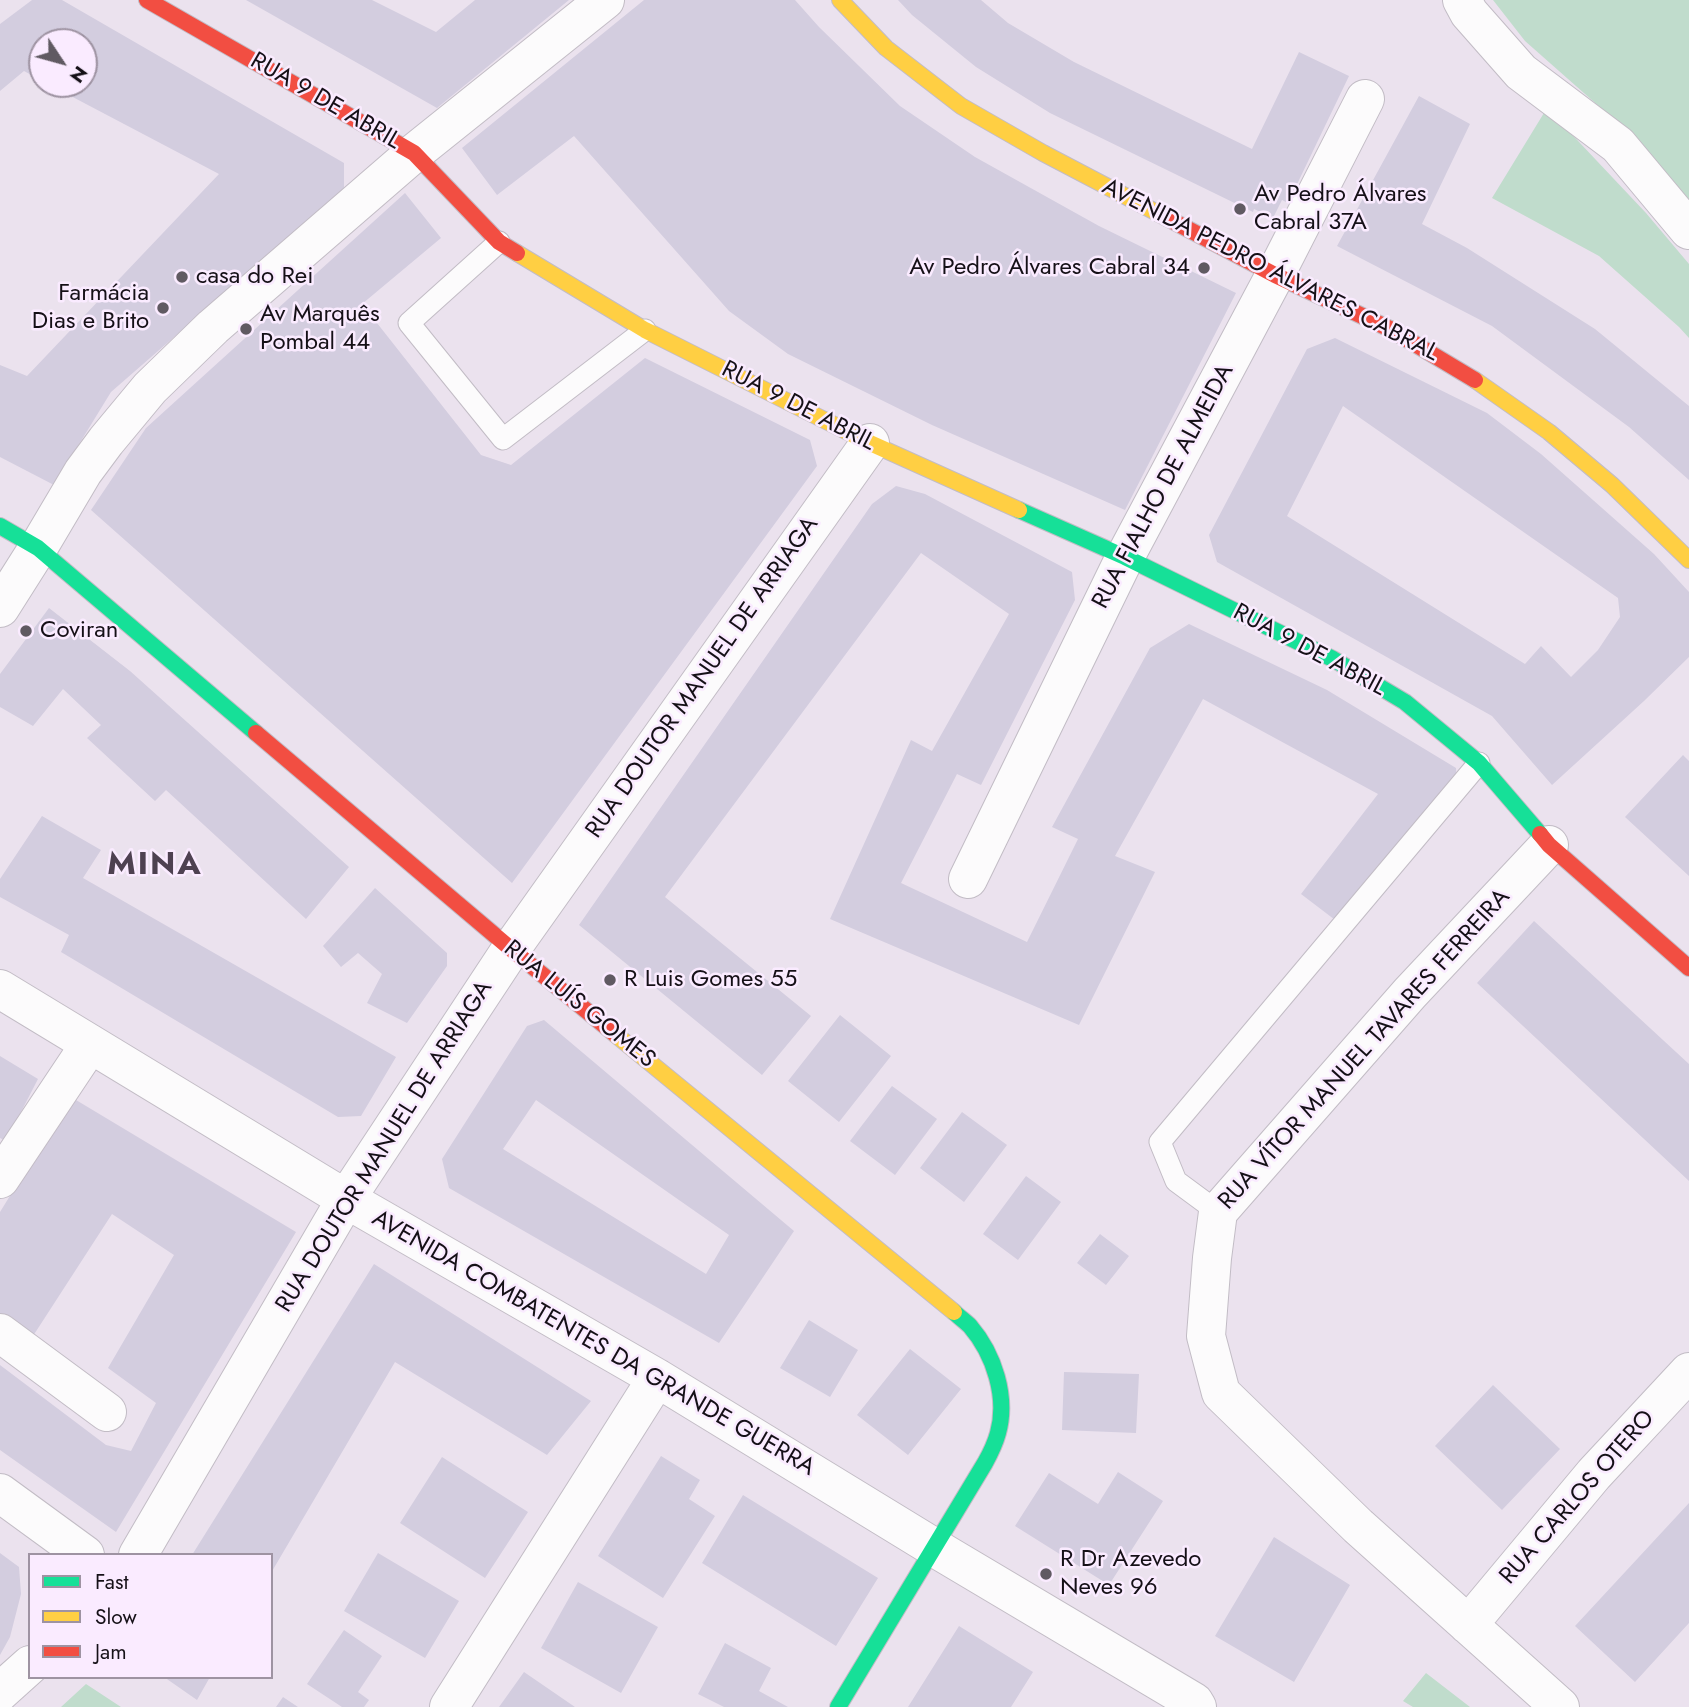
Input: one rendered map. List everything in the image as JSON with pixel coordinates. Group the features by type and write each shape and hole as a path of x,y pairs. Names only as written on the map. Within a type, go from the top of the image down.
{"street":[{"name":"RUA 9 DE ABRIL","path":"147,0 414,153 499,242 645,330 870,443 1125,557 1333,659 1405,702 1479,763 1549,845 1689,968"},
{"path":"0,608 83,472 150,388 213,327 414,153 605,0"},
{"name":"AVENIDA PEDRO ÁLVARES CABRAL","path":"839,0 886,48 961,106 1043,153 1275,275 1390,329 1486,386 1549,432 1612,485 1689,560"},
{"path":"1462,0 1469,13 1521,72 1618,145 1689,230"},
{"name":"RUA FIALHO DE ALMEIDA","path":"968,878 1125,557 1275,275 1364,99"},
{"name":"RUA DOUTOR MANUEL DE ARRIAGA","path":"139,1553 346,1199 511,949 870,443"},
{"name":"RUA LUÍS GOMES","path":"0,526 38,548 511,949 969,1325 984,1344 997,1374 1001,1402 1000,1427 990,1453 838,1707"},
{"name":"RUA VÍTOR MANUEL TAVARES FERREIRA","path":"1549,845 1410,993 1218,1212 1206,1336 1221,1393 1358,1526 1560,1707"},
{"name":"AVENIDA COMBATENTES DA GRANDE GUERRA","path":"0,989 346,1199 657,1378 1194,1702 1197,1707"},
{"path":"0,1179 90,1044"},
{"path":"0,1333 107,1412"},
{"name":"RUA CARLOS OTERO","path":"1468,1625 1594,1474 1689,1372"},
{"path":"449,1707 657,1378"},
{"path":"0,1493 82,1553"},
{"path":"0,1692 28,1667"}],"lane":[{"path":"499,242 409,323 503,439 645,330"},
{"path":"1218,1212 1176,1181 1160,1142 1479,763"}],"green space":[{"path":"1493,0 1689,0 1689,212 1602,109 1525,41"},
{"path":"1547,108 1646,213 1689,264 1689,338 1599,256 1492,198"},
{"path":"1426,1673 1470,1707 1413,1707 1403,1701"},
{"path":"86,1684 121,1707 61,1707"}],"building":[{"name":"casa do Rei","path":"32,0 62,0 344,163 344,189 111,392 54,485 0,457 0,365 27,376 219,174 75,98 98,98 98,28 28,28 28,73 24,71 0,91 0,24"},
{"path":"246,0 372,0 436,32 475,0 569,0 437,108"},
{"path":"644,0 795,0 900,106 975,157 1099,226 1236,293 1125,510 932,425 788,354 729,311 574,136 497,195 462,148"},
{"path":"898,0 981,0 1008,23 1074,62 1252,149 1299,52 1349,76 1288,203 1282,200 1273,218 1254,209 1253,212 1050,113 976,67 912,15"},
{"path":"1419,96 1470,124 1422,224 1467,248 1595,329 1689,406 1689,480 1629,427 1492,326 1337,246"},
{"path":"405,193 441,238 362,304 481,455 511,465 645,358 810,440 817,466 512,883 91,510 146,428"},
{"path":"1335,338 1487,413 1541,454 1654,554 1689,592 1689,657 1552,785 1492,716 1217,562 1209,535 1307,349","holes":["1343,406 1618,598 1620,617 1598,650 1571,677 1541,646 1525,664 1287,516"]},
{"path":"896,486 925,494 1072,572 1075,600 981,785 957,774 901,883 1027,942 1078,839 1052,827 1150,648 1189,624 1327,690 1456,768 1457,790 1343,926 1301,894 1378,794 1203,699 1115,856 1155,872 1079,1025 830,919 911,740 932,751 1009,614 921,553 665,897 811,1016 762,1075 579,925 872,504"},
{"path":"49,608 130,671 349,867 306,919 166,790 155,801 87,738 101,725 63,689 33,726 0,707 0,674"},
{"path":"1683,755 1689,761 1689,876 1625,817"},
{"path":"42,816 101,850 83,878 396,1057 361,1116 338,1117 61,952 69,935 0,897 0,879"},
{"path":"375,888 447,953 447,966 407,1023 367,1003 382,974 358,953 341,967 323,946"},
{"path":"1534,921 1689,1064 1689,1181 1477,983"},
{"path":"840,1015 891,1056 839,1122 788,1081"},
{"path":"544,1020 794,1231 719,1343 449,1188 442,1159 527,1026","holes":["536,1100 729,1235 706,1274 503,1149"]},
{"path":"0,1056 38,1079 6,1141 0,1138"},
{"path":"892,1086 937,1119 895,1175 850,1141"},
{"path":"71,1097 296,1232 116,1532 0,1450 0,1365 106,1445 131,1451 156,1403 108,1368 174,1255 112,1214 33,1336 0,1315 0,1212"},
{"path":"962,1112 1007,1145 964,1202 920,1168"},
{"path":"1026,1176 1061,1202 1018,1260 983,1234"},
{"path":"1100,1234 1129,1256 1106,1285 1077,1263"},
{"path":"374,1264 591,1401 547,1455 395,1362 273,1570 273,1553 193,1553"},
{"path":"809,1320 858,1350 830,1397 780,1368"},
{"path":"910,1349 961,1389 908,1455 857,1415"},
{"path":"1064,1372 1139,1374 1136,1433 1062,1430"},
{"path":"1493,1385 1560,1449 1502,1510 1435,1446"},
{"path":"661,1456 700,1480 689,1499 715,1516 663,1598 598,1556"},
{"path":"442,1457 528,1512 485,1578 400,1523"},
{"path":"1118,1472 1163,1501 1109,1585 1015,1526 1049,1473 1098,1504"},
{"path":"743,1495 878,1578 836,1646 702,1563"},
{"path":"1689,1503 1689,1623 1635,1682 1575,1626"},
{"path":"1274,1537 1350,1585 1294,1682 1215,1636"},
{"path":"0,1553 19,1567 21,1594 10,1637 0,1655"},
{"path":"378,1553 459,1601 425,1658 344,1611"},
{"path":"578,1582 658,1627 621,1693 541,1648"},
{"path":"959,1626 1033,1672 1011,1707 908,1707"},
{"path":"344,1630 382,1656 358,1692 369,1700 364,1707 342,1707 307,1684"},
{"path":"725,1643 771,1668 759,1691 788,1707 724,1707 698,1694"},
{"path":"524,1672 575,1707 499,1707"},
{"path":"167,1679 209,1679 197,1700"},
{"path":"283,1697 298,1707 276,1707"}],"traffic: fast":[{"path":"1019,510 1125,557 1333,659 1405,702 1479,763 1540,834"},
{"path":"0,526 38,548 256,733"},
{"path":"838,1707 985,1463 998,1433 1001,1405 997,1376 979,1337 954,1312"}],"traffic: slow":[{"path":"840,0 886,48 961,106 1043,153 1167,218"},
{"path":"517,253 645,330 870,443 1019,510"},
{"path":"1475,380 1549,432 1612,485 1689,560"},
{"path":"615,1034 954,1312"}],"traffic: jam":[{"path":"147,0 414,153 499,242 517,253"},
{"path":"1167,218 1275,275 1390,329 1475,380"},
{"path":"256,733 615,1034"},
{"path":"1540,834 1549,845 1689,968"}],"place":[{"name":"Av Pedro Álvares Cabral 37A","path":"1240,209"},
{"name":"Av Pedro Álvares Cabral 34","path":"1204,268"},
{"name":"casa do Rei","path":"182,277"},
{"name":"Farmácia Dias e Brito","path":"163,308"},
{"name":"Av Marquês Pombal 44","path":"246,329"},
{"name":"Coviran","path":"26,631"},
{"name":"R Luis Gomes 55","path":"610,980"},
{"name":"R Dr Azevedo Neves 96","path":"1046,1574"}],"district":[{"name":"MINA","path":"155,866"}]}
